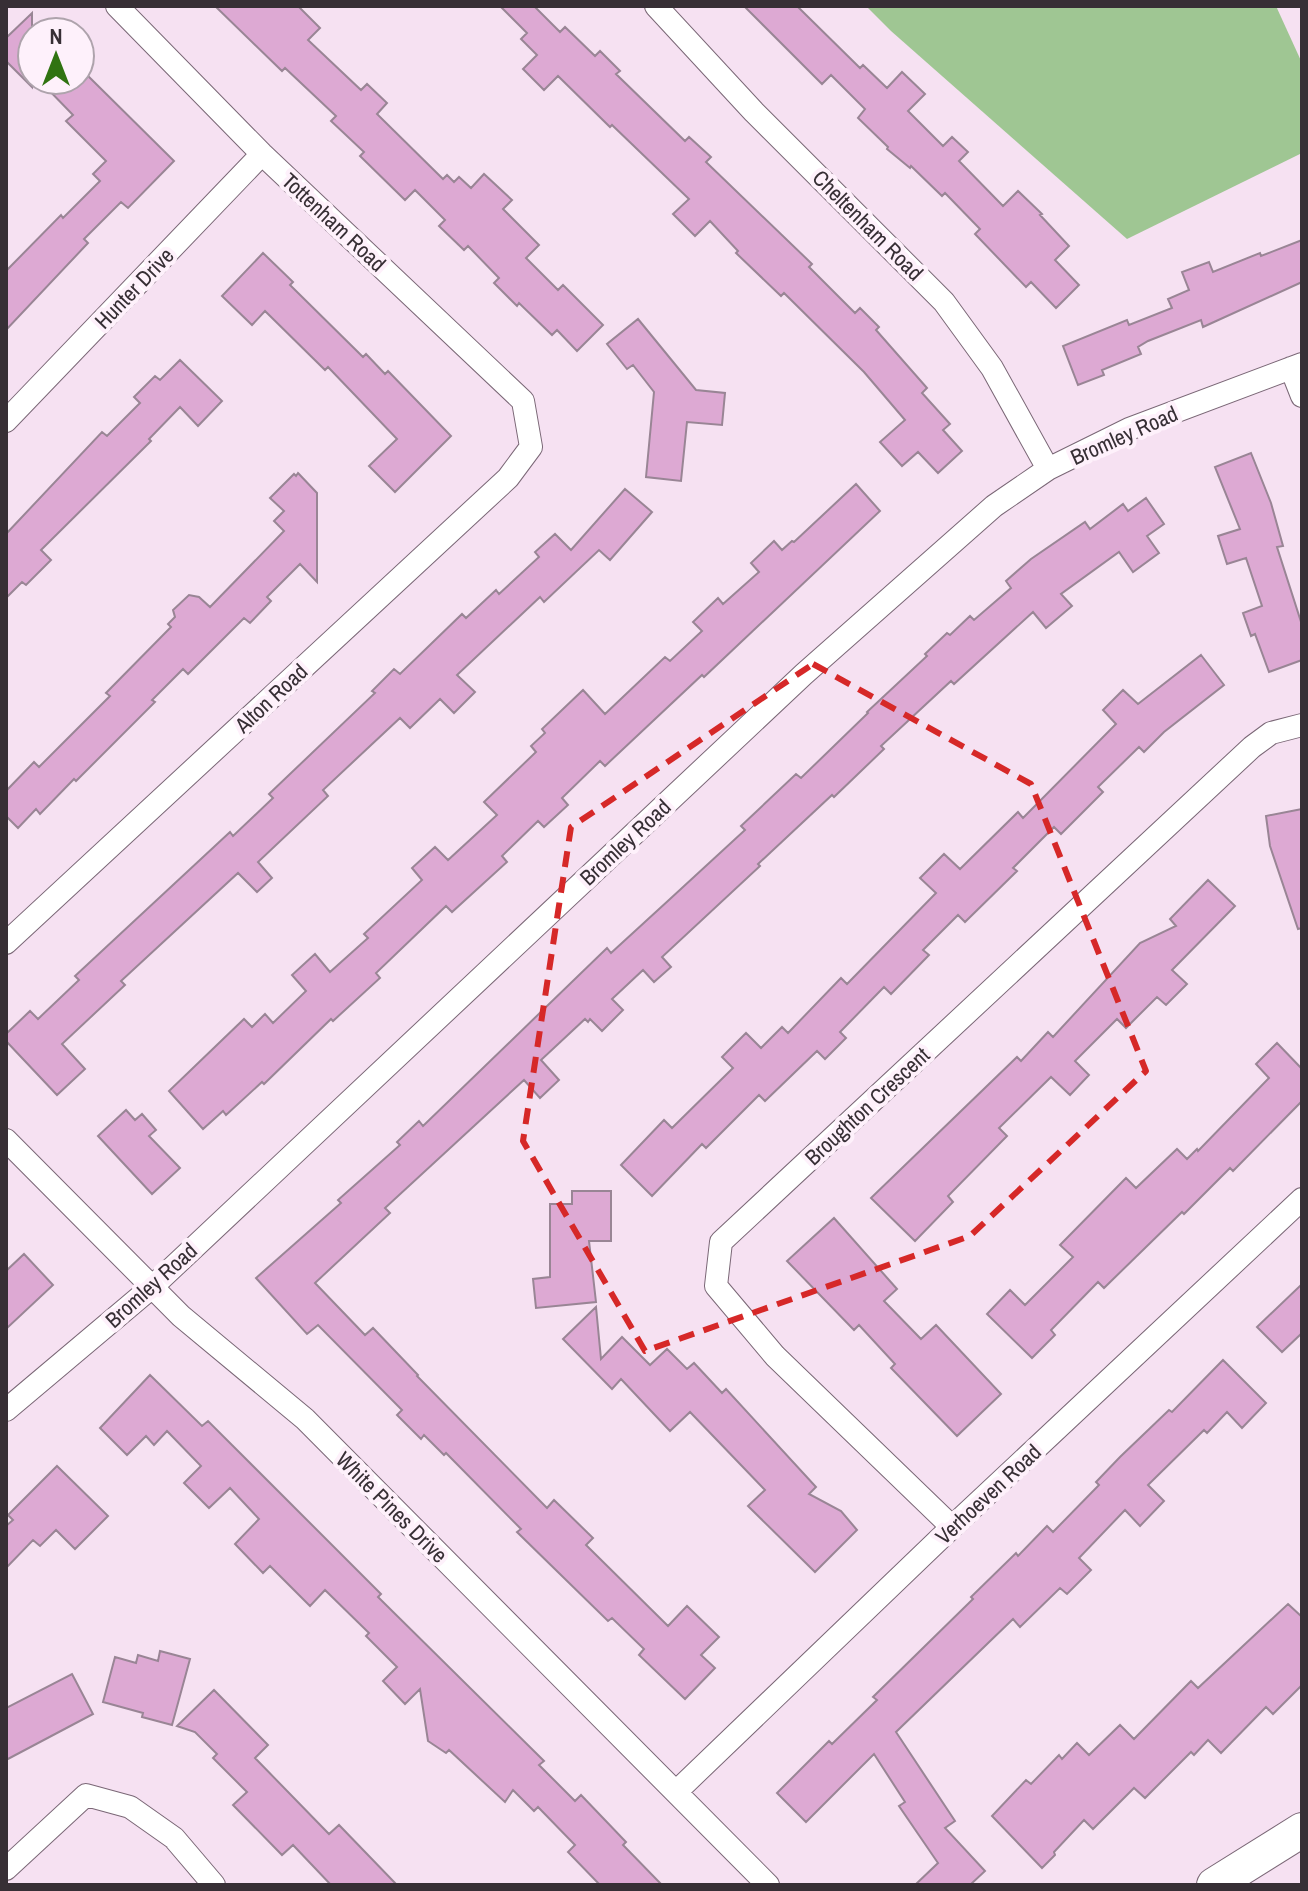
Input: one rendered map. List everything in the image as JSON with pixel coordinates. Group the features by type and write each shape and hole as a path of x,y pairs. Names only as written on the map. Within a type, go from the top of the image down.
{"main road":[{"path":"1214,1885 1302,1830"}],"street":[{"name":"Tottenham Road","path":"117,6 262,154 523,401 531,447"},
{"name":"Cheltenham Road","path":"656,6 754,112 944,302 992,368 1048,469"},
{"name":"Hunter Drive","path":"6,421 262,154"},
{"name":"Bromley Road","path":"6,1410 152,1287 804,674 983,515 1048,469 1129,429 1297,366"},
{"path":"1297,366 1302,396"},
{"name":"Alton Road","path":"6,943 508,478 531,447"},
{"name":"Broughton Crescent","path":"952,1527 775,1356 716,1286 721,1242 1252,747 1271,733 1302,725"},
{"name":"White Pines Drive","path":"6,1140 181,1316 305,1419 768,1885"},
{"name":"Verhoeven Road","path":"676,1792 952,1527 1302,1199"},
{"path":"6,1869 86,1795 130,1807 174,1838 214,1885"}],"highlighted area":[{"path":"813,664 1031,784 1146,1071 970,1236 645,1351 523,1141 571,827"}],"green space":[{"path":"866,6 1276,6 1302,63 1302,153 1127,239"}],"building":[{"path":"215,6 298,6 320,28 308,40 361,90 367,84 387,103 377,114 443,179 447,175 454,182 459,177 471,188 484,174 512,200 503,209 539,245 526,258 558,290 563,285 603,325 577,351 557,330 552,335 494,283 499,278 468,246 464,250 439,226 445,220 415,190 405,200 360,156 364,152 331,121 336,116 285,68 282,71"},
{"path":"500,6 534,6 560,32 565,27 595,56 600,51 620,71 616,74 685,141 689,137 711,157 706,162 812,264 809,267 855,313 860,308 879,327 876,330 927,388 922,393 950,424 943,430 962,451 938,473 918,452 902,466 880,442 905,420 864,372 784,293 781,296 736,253 738,251 710,221 695,236 673,214 689,199 558,76 544,90 523,69 537,55 521,39 527,33"},
{"path":"744,6 797,6 860,68 863,65 887,88 902,72 925,94 908,111 943,146 952,137 968,152 959,161 1003,206 1018,191 1042,214 1069,246 1055,260 1079,285 1056,308 1031,282 1026,287 975,234 980,229 945,193 942,196 911,166 887,149 858,118 865,109 831,75 822,84"},
{"path":"16,28 16,71 6,61 6,38"},
{"path":"96,84 174,161 128,208 121,202 84,239 88,243 6,330 6,271 61,215 63,218 100,181 93,174 106,161 66,121 73,115 55,96 96,96"},
{"path":"1302,240 1302,282 1203,327 1201,320 1148,341 1138,347 1141,354 1102,370 1104,375 1078,385 1063,346 1127,320 1129,325 1172,308 1168,299 1189,290 1182,272 1209,262 1213,272"},
{"path":"263,253 293,282 290,285 363,357 366,354 385,374 388,371 451,436 395,492 369,466 397,439 328,367 325,370 265,311 252,325 222,296"},
{"path":"638,319 696,390 725,393 722,425 687,422 681,481 646,477 654,392 633,365 627,369 607,344"},
{"path":"180,360 222,401 198,426 180,407 149,439 151,441 41,550 51,560 26,585 22,582 6,598 6,534 102,432 107,436 140,403 134,397 155,376 160,380"},
{"path":"1251,453 1271,503 1283,546 1277,547 1302,625 1302,660 1269,672 1255,634 1251,636 1243,613 1262,606 1246,558 1227,564 1218,536 1240,529 1215,467"},
{"path":"298,473 317,493 317,582 300,564 267,597 271,601 250,623 244,618 188,674 183,669 152,700 155,702 76,781 74,779 40,814 36,809 18,828 6,816 6,791 34,762 39,767 110,696 106,693 171,627 168,624 175,617 173,610 189,595 199,597 210,607 284,531 274,521 284,511 270,498"},
{"path":"856,484 880,511 605,766 600,761 562,798 568,805 544,827 538,821 502,856 507,862 452,912 446,906 376,973 380,978 333,1021 331,1019 264,1084 262,1082 226,1115 223,1111 203,1129 169,1091 244,1019 252,1027 265,1014 273,1023 306,991 292,975 315,954 330,972 368,938 364,934 422,880 412,868 435,847 448,860 497,815 484,802 536,752 531,746 545,733 542,729 583,690 605,714 665,657 670,661 702,631 693,622 718,598 723,604 759,572 751,563 774,541 782,550 794,542"},
{"path":"625,489 652,512 610,560 599,550 544,602 540,597 457,675 475,692 454,713 440,699 410,728 400,718 323,790 328,796 258,862 272,878 257,892 238,873 121,981 125,985 62,1044 85,1069 57,1095 6,1041 6,1034 30,1011 38,1019 79,980 75,976 230,832 233,836 273,798 269,794 375,693 372,691 394,669 400,674 462,614 466,618 496,590 499,594 539,557 535,552 555,534 571,550"},
{"path":"1146,498 1164,524 1147,536 1159,553 1133,572 1119,552 1061,594 1072,606 1046,628 1033,612 954,684 951,681 881,746 884,749 834,797 832,795 662,957 671,967 654,982 643,970 612,999 623,1010 602,1031 590,1019 588,1022 585,1019 541,1060 559,1080 540,1098 524,1080 385,1208 390,1213 315,1283 365,1335 373,1328 547,1508 554,1500 593,1538 586,1545 668,1626 687,1606 719,1637 701,1655 715,1668 685,1699 639,1655 644,1649 612,1618 608,1621 517,1532 521,1529 446,1453 444,1455 424,1435 421,1439 397,1415 402,1410 318,1325 307,1334 256,1278 341,1203 338,1200 400,1145 397,1142 419,1121 423,1126 607,948 611,953 745,830 741,826 796,774 801,778 947,633 950,635 970,616 974,620 1011,588 1006,581 1031,559 1085,522 1090,529 1123,504 1128,511"},
{"path":"1201,655 1224,685 1164,732 1144,752 1139,747 1098,787 1103,792 1061,834 1054,827 1013,868 1017,871 965,922 958,915 923,950 929,955 891,994 884,987 840,1032 846,1038 825,1059 817,1051 765,1101 759,1095 706,1148 702,1144 652,1196 621,1165 664,1120 672,1128 733,1068 722,1057 746,1033 761,1048 782,1027 788,1033 841,978 847,984 936,893 920,878 944,854 960,869 1018,812 1023,818 1116,724 1103,710 1123,690 1138,704"},
{"path":"1302,809 1302,928 1298,929 1270,846 1266,816"},
{"path":"1208,880 1235,906 1172,970 1187,984 1166,1005 1157,997 1126,1028 1117,1019 1075,1061 1089,1075 1070,1095 1051,1077 999,1128 1007,1136 948,1196 953,1202 915,1241 871,1198 1017,1057 1021,1061 1048,1032 1053,1037 1140,943 1176,926 1170,919"},
{"path":"1277,1043 1302,1069 1302,1101 1233,1171 1230,1168 1104,1288 1098,1282 1051,1330 1055,1335 1032,1358 987,1314 1010,1290 1025,1305 1073,1257 1060,1245 1126,1178 1136,1188 1177,1149 1187,1159 1198,1151 1269,1078 1256,1064"},
{"path":"126,1110 135,1120 142,1114 156,1130 149,1136 180,1168 152,1194 98,1136"},
{"path":"572,1191 611,1191 611,1241 589,1241 596,1302 536,1308 533,1279 550,1277 550,1204 572,1204"},
{"path":"834,1218 897,1289 884,1301 921,1339 936,1325 1001,1394 957,1436 891,1368 895,1364 859,1325 854,1330 787,1261"},
{"path":"24,1254 53,1285 6,1329 6,1271"},
{"path":"1302,1284 1302,1333 1282,1352 1257,1327"},
{"path":"596,1307 601,1359 622,1337 650,1365 667,1349 687,1369 694,1363 722,1393 726,1389 816,1487 809,1494 841,1511 857,1530 815,1572 748,1506 765,1490 690,1412 670,1431 621,1379 612,1389 563,1339"},
{"path":"1223,1360 1266,1403 1242,1428 1227,1412 1207,1433 1204,1430 1148,1485 1164,1501 1140,1526 1125,1510 1079,1558 1091,1570 1067,1594 1060,1588 1020,1627 1013,1619 896,1732 955,1821 945,1828 985,1871 970,1885 915,1885 938,1863 899,1806 905,1802 874,1754 806,1822 777,1793 829,1741 832,1744 877,1700 873,1697 1016,1553 1018,1556 1047,1526 1053,1532 1099,1485 1096,1482 1120,1457 1169,1410 1172,1412"},
{"path":"150,1375 202,1426 208,1421 381,1594 378,1597 544,1761 539,1765 575,1801 581,1795 662,1885 600,1885 568,1852 575,1845 538,1807 534,1811 513,1790 505,1802 449,1750 446,1753 428,1741 420,1689 405,1704 383,1681 397,1667 366,1636 369,1633 325,1590 310,1606 270,1566 263,1573 235,1544 259,1519 230,1488 209,1508 184,1483 201,1466 167,1431 154,1445 146,1436 127,1455 100,1428"},
{"path":"57,1466 108,1516 75,1549 56,1530 40,1546 33,1540 6,1568 6,1526 13,1520 8,1515"},
{"path":"1288,1604 1302,1617 1302,1685 1273,1714 1266,1707 1221,1753 1208,1740 1194,1755 1191,1752 1145,1798 1134,1788 1093,1829 1084,1820 1042,1868 992,1816 1026,1780 1031,1784 1059,1755 1062,1759 1077,1743 1089,1755 1120,1725 1134,1739 1191,1681 1198,1688"},
{"path":"160,1651 190,1659 172,1725 103,1702 115,1657 136,1663 138,1655 158,1661"},
{"path":"72,1674 93,1714 6,1760 6,1708"},
{"path":"214,1690 268,1745 255,1758 329,1834 339,1825 397,1885 331,1885 293,1845 282,1855 233,1805 247,1792 213,1758 217,1754 195,1732 177,1726"}]}
